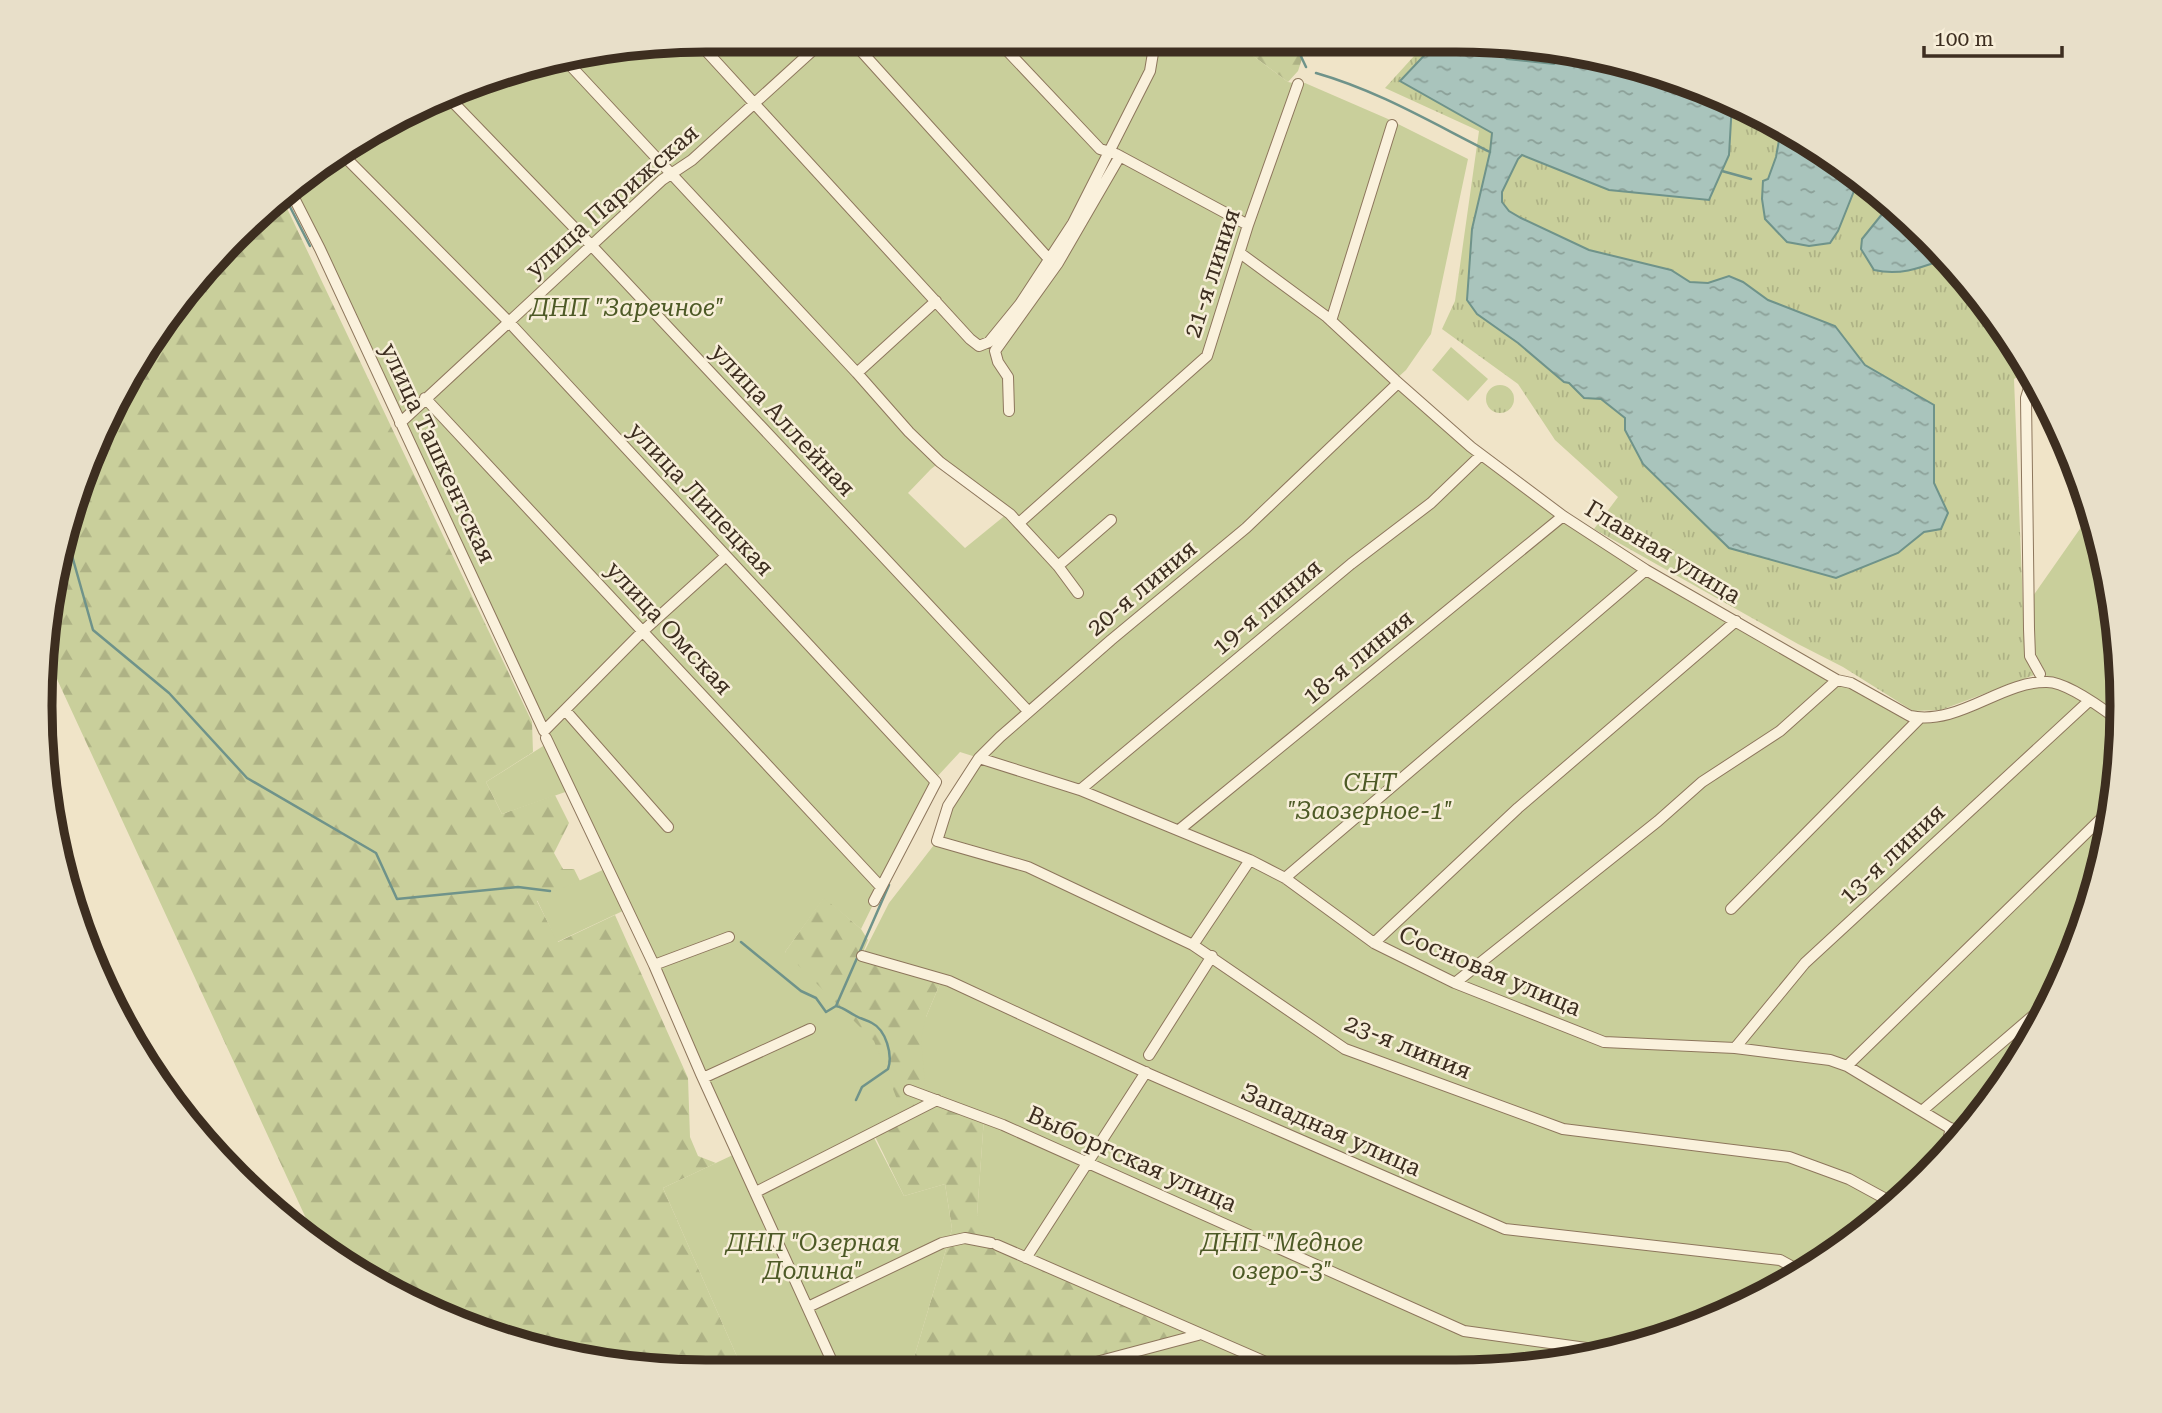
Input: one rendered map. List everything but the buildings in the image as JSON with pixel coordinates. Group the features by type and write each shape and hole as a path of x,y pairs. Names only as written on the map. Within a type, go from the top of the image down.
{"street":[{"path":"708,52 979,346 989,342 1026,295 1073,223 1150,71 1153,52"},
{"name":"улица Парижская","path":"400,423 662,180 692,160 810,52"},
{"path":"862,52 1048,258"},
{"path":"1009,52 1093,144 1248,225"},
{"path":"571,67 858,373 930,454 1010,514 1058,566 1078,593"},
{"name":"21-я линия","path":"1019,523 1207,356 1248,225 1298,84"},
{"name":"улица Аллейная","path":"454,103 591,245 1028,712"},
{"path":"1331,321 1392,125"},
{"path":"1009,411 1008,377 998,362 995,351 1058,263 1120,156"},
{"name":"улица Липецкая","path":"348,160 508,321 936,782 874,901"},
{"name":"улица Ташкентская","path":"295,199 320,248 654,965 831,1360"},
{"name":"Главная улица","path":"1241,253 1331,321 1480,455 1563,516 1646,570 1836,680 1851,683 1910,716 1920,718"},
{"path":"858,373 936,301"},
{"name":"20-я линия","path":"937,841 948,806 979,758 1028,712 1247,528 1398,383"},
{"path":"2028,391 2030,656 2040,674"},
{"name":"улица Омская","path":"425,398 881,887"},
{"name":"19-я линия","path":"1080,790 1351,564 1431,503 1480,455"},
{"name":"18-я линия","path":"1179,830 1563,516"},
{"path":"1058,566 1111,520"},
{"path":"545,734 643,631 726,556"},
{"path":"1285,878 1646,570"},
{"path":"1374,943 1518,808 1737,621"},
{"path":"1455,983 1658,821 1702,782 1780,731 1836,680"},
{"path":"1731,909 1920,718 1941,717 2018,688 2048,682 2060,685 2110,712"},
{"name":"13-я линия","path":"1735,1048 1805,962 2090,701"},
{"path":"565,710 668,827"},
{"name":"Сосновая улица","path":"979,758 1080,790 1250,860 1285,878 1374,943 1455,983 1604,1042 1735,1048 1830,1060 1847,1066 1954,1130"},
{"path":"1847,1066 2099,820"},
{"name":"23-я линия","path":"937,841 1028,867 1193,945 1345,1049 1563,1129 1790,1157 1850,1179 1886,1199"},
{"path":"1193,945 1250,860"},
{"path":"654,965 729,937"},
{"name":"Западная улица","path":"862,956 949,981 1146,1072 1505,1230 1780,1261 1792,1267"},
{"path":"1149,1055 1212,956"},
{"path":"1923,1110 2030,1018"},
{"path":"703,1078 810,1029"},
{"path":"1026,1258 1146,1072"},
{"name":"Выборгская улица","path":"909,1090 1003,1125 1464,1331 1573,1350"},
{"path":"757,1192 937,1100"},
{"path":"1949,1135 1951,1128"},
{"path":"808,1307 942,1242 965,1238 994,1244 1259,1360"},
{"path":"1104,1360 1198,1335"}],"green space":[{"path":"706,52 1248,52 1288,82 1305,83 1388,119 1468,159 1431,334 1406,370 1395,380 1563,516 1737,621 1920,718 2048,682 2036,655 2032,633 2033,596 2083,524 2104,621 2110,706 2104,792 2097,834 2075,917 2060,957 2022,1034 1999,1070 1947,1138 1918,1169 1854,1225 1819,1250 1745,1293 1706,1311 1666,1326 1583,1348 1498,1359 1104,1360 1197,1335 997,1245 977,1215 984,1118 926,1095 921,1038 926,1017 942,979 862,956 889,903 937,841 948,806 979,758 960,752 935,779 861,929 824,898 785,952 874,1041 904,1117 872,1134 904,1196 945,1184 952,1229 913,1360 738,1360 663,1188 737,1153 627,909 557,942 537,900 607,868 571,790 502,814 486,782 548,743 294,199 379,140 456,102 496,87 579,65 621,58","holes":["940,462 1008,513 965,548 908,493"]},
{"path":"1248,52 1304,52 1298,71 1288,82"},
{"path":"1418,52 1541,58 1625,75 1706,102 1745,120 1819,163 1887,215 1947,275 1974,308 2019,375 2014,379 2025,657 2034,675 1941,710 1913,711 1843,667 1594,529 1618,497 1555,440 1518,384 1442,329 1455,301 1479,131 1385,88"},
{"path":"286,206 532,722 533,752 486,782 502,814 555,795 569,823 554,853 563,869 574,869 580,881 537,901 558,942 615,915 688,1078 690,1137 698,1156 716,1163 663,1188 738,1360 664,1359 621,1355 579,1348 496,1326 456,1311 379,1273 310,1226 54,672 58,621 75,537 102,456 120,417 140,379 188,308 244,244"},
{"path":"1451,347 1488,379 1468,401 1432,370"},
{"path":"1500,385 1510,389 1514,399 1510,409 1500,413 1490,409 1486,399 1490,389"},
{"path":"824,897 861,929 868,940 862,955 942,979 926,1017 984,1118 977,1215 1198,1335 1104,1360 913,1360 952,1229 945,1184 904,1196 785,952"}],"water":[{"path":"1427,52 1500,54 1507,59 1554,64 1559,61 1625,75 1666,87 1731,114 1729,155 1709,200 1609,190 1522,155 1502,192 1502,202 1509,211 1521,218 1589,250 1671,270 1690,282 1708,283 1729,276 1743,282 1768,300 1835,326 1865,365 1934,405 1934,483 1948,513 1941,529 1924,532 1898,553 1836,578 1729,548 1643,464 1625,430 1625,418 1601,399 1584,398 1569,383 1564,382 1518,343 1477,314 1467,300 1472,229 1492,133 1400,81"},
{"path":"1779,139 1855,189 1838,231 1830,243 1809,246 1787,242 1765,219 1763,181 1768,179"},
{"path":"1884,212 1935,262 1901,272 1874,270 1861,249 1862,239"}],"waterway":[{"path":"1299,52 1306,67"},
{"path":"1316,73 1383,98 1490,152"},
{"path":"1722,171 1751,179"},
{"path":"289,204 310,246"},
{"path":"71,553 93,630 169,693 247,778 376,853 397,899 518,887 550,891"},
{"path":"836,1006 889,885"},
{"path":"741,942 801,991 816,998 826,1012 839,1007 872,1023 881,1031 889,1050 888,1069 862,1087 856,1100"}],"park label":[{"name":"ДНП \"Заречное\"","path":"627,308"},
{"name":"СНТ \"Заозерное-1\"","path":"1370,797"},
{"name":"ДНП \"Озерная Долина\"","path":"813,1257"},
{"name":"ДНП \"Медное озеро-3\"","path":"1282,1257"}]}
